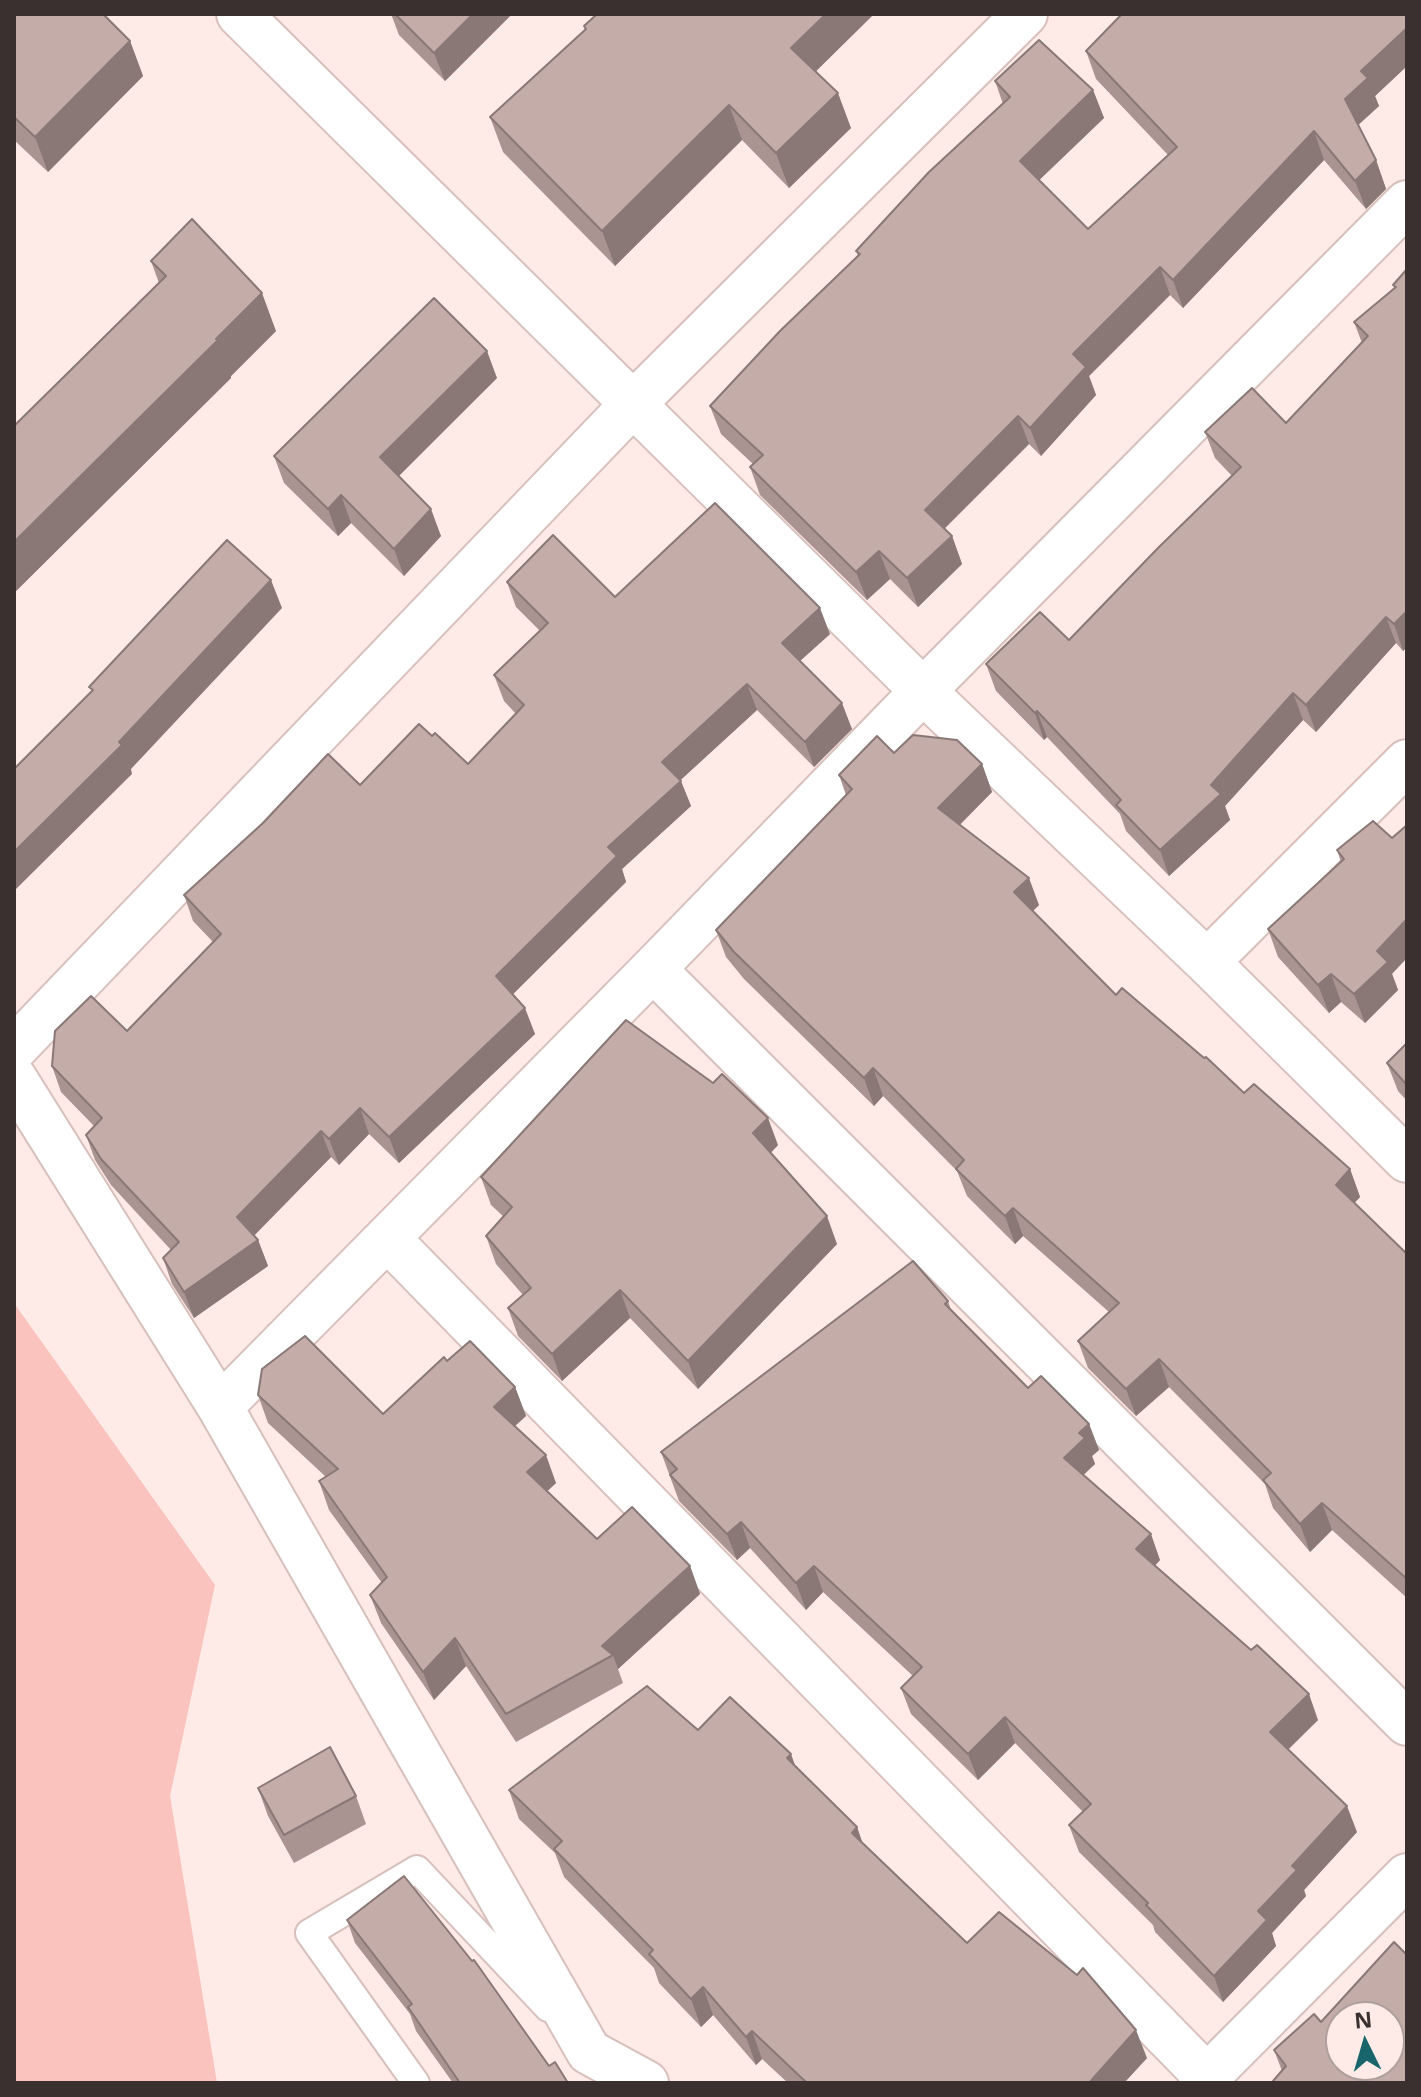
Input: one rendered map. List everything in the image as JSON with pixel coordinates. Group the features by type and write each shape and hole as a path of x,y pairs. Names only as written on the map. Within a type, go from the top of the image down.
{"street":[{"path":"239,14 923,691 1207,962 1407,1160"},
{"path":"14,1049 632,405 1025,14"},
{"path":"220,1407 1407,203"},
{"path":"1207,962 1407,762"},
{"path":"653,969 1407,1723"},
{"path":"14,1078 220,1407 589,2052 646,2083"},
{"path":"387,1238 1204,2080 1407,1876"}],"lane":[{"path":"416,2083 309,1933 417,1869 589,2052"}],"shaded area":[{"path":"14,1303 215,1585 170,1796 217,2083 14,2083"}],"building":[{"path":"14,14 103,14 130,41 35,137 14,117"},
{"path":"395,14 473,14 434,53"},
{"path":"597,14 826,14 791,48 838,93 776,153 729,105 602,231 490,117 586,29 584,26"},
{"path":"1122,14 1407,14 1407,28 1361,71 1368,78 1345,99 1376,160 1355,181 1314,131 1173,280 1160,267 1073,354 1086,367 1030,428 1018,416 925,510 952,536 907,578 879,551 856,572 750,467 763,455 710,406 780,331 860,254 856,251 929,172 1010,97 995,81 1039,40 1093,90 1020,161 1088,229 1177,147 1086,51"},
{"path":"192,219 262,293 14,542 14,426 166,276 151,261"},
{"path":"1407,269 1407,611 1394,624 1386,617 1306,705 1293,693 1211,785 1221,794 1160,850 1116,805 1121,800 1037,711 1035,713 986,664 1040,612 1069,640 1241,467 1205,432 1252,388 1286,423 1368,336 1354,322 1396,287 1393,285"},
{"path":"434,298 487,351 380,457 431,509 394,549 341,495 328,509 274,456"},
{"path":"715,503 820,608 782,643 842,703 805,742 747,684 662,762 681,781 608,847 617,856 496,976 525,1008 389,1137 360,1108 329,1139 321,1131 237,1217 258,1240 184,1292 163,1258 179,1242 101,1159 86,1135 102,1118 52,1066 55,1031 91,996 127,1031 221,934 184,895 263,823 328,754 360,785 419,724 432,736 435,733 468,764 524,705 494,675 548,623 507,582 553,535 615,597"},
{"path":"227,540 271,580 119,742 122,745 14,852 14,769 93,690 89,687"},
{"path":"913,735 957,740 982,764 938,808 1029,878 1014,892 1116,995 1122,988 1206,1057 1244,1093 1254,1084 1350,1169 1336,1185 1407,1254 1407,1579 1322,1503 1300,1524 1263,1480 1271,1473 1159,1359 1126,1389 1078,1341 1119,1303 1013,1208 1005,1216 956,1169 964,1160 873,1068 864,1078 734,952 716,930 852,789 839,775 877,736 894,753"},
{"path":"1373,821 1392,838 1407,825 1407,919 1377,951 1388,962 1354,994 1331,974 1318,985 1268,929 1344,859 1337,850"},
{"path":"626,1020 713,1083 722,1074 768,1118 753,1133 827,1216 688,1361 620,1290 552,1354 508,1308 531,1288 486,1236 512,1207 481,1177"},
{"path":"1407,1043 1407,1085 1387,1063"},
{"path":"913,1261 948,1301 945,1304 1028,1388 1041,1376 1089,1424 1079,1433 1085,1438 1064,1458 1151,1534 1136,1549 1251,1650 1257,1645 1309,1694 1270,1732 1347,1806 1292,1866 1297,1870 1258,1911 1267,1920 1214,1976 1146,1905 1148,1903 1069,1825 1091,1804 1005,1717 968,1754 901,1688 922,1667 814,1566 796,1583 741,1522 727,1534 670,1475 677,1469 661,1452"},
{"path":"305,1336 383,1414 444,1357 447,1361 470,1341 515,1387 494,1407 546,1455 527,1472 597,1539 632,1507 690,1566 602,1646 613,1655 506,1714 455,1638 423,1672 370,1595 387,1577 319,1481 338,1469 258,1395 262,1369"},
{"path":"647,1686 698,1730 730,1697 791,1754 787,1758 857,1827 852,1833 967,1943 999,1912 1077,1975 1083,1968 1136,2030 1089,2083 807,2083 752,2031 746,2037 703,1987 691,1999 649,1954 653,1950 554,1849 562,1841 509,1790"},
{"path":"330,1747 356,1796 284,1835 258,1788"},
{"path":"404,1876 474,1960 549,2066 555,2062 568,2083 460,2083 408,2007 412,2004 347,1920"},
{"path":"1394,1942 1407,1955 1407,2083 1275,2083 1273,2081 1286,2066 1274,2050 1314,2014 1321,2022 1325,2018 1325,2081 1405,2081 1405,2001 1340,2001"}]}
